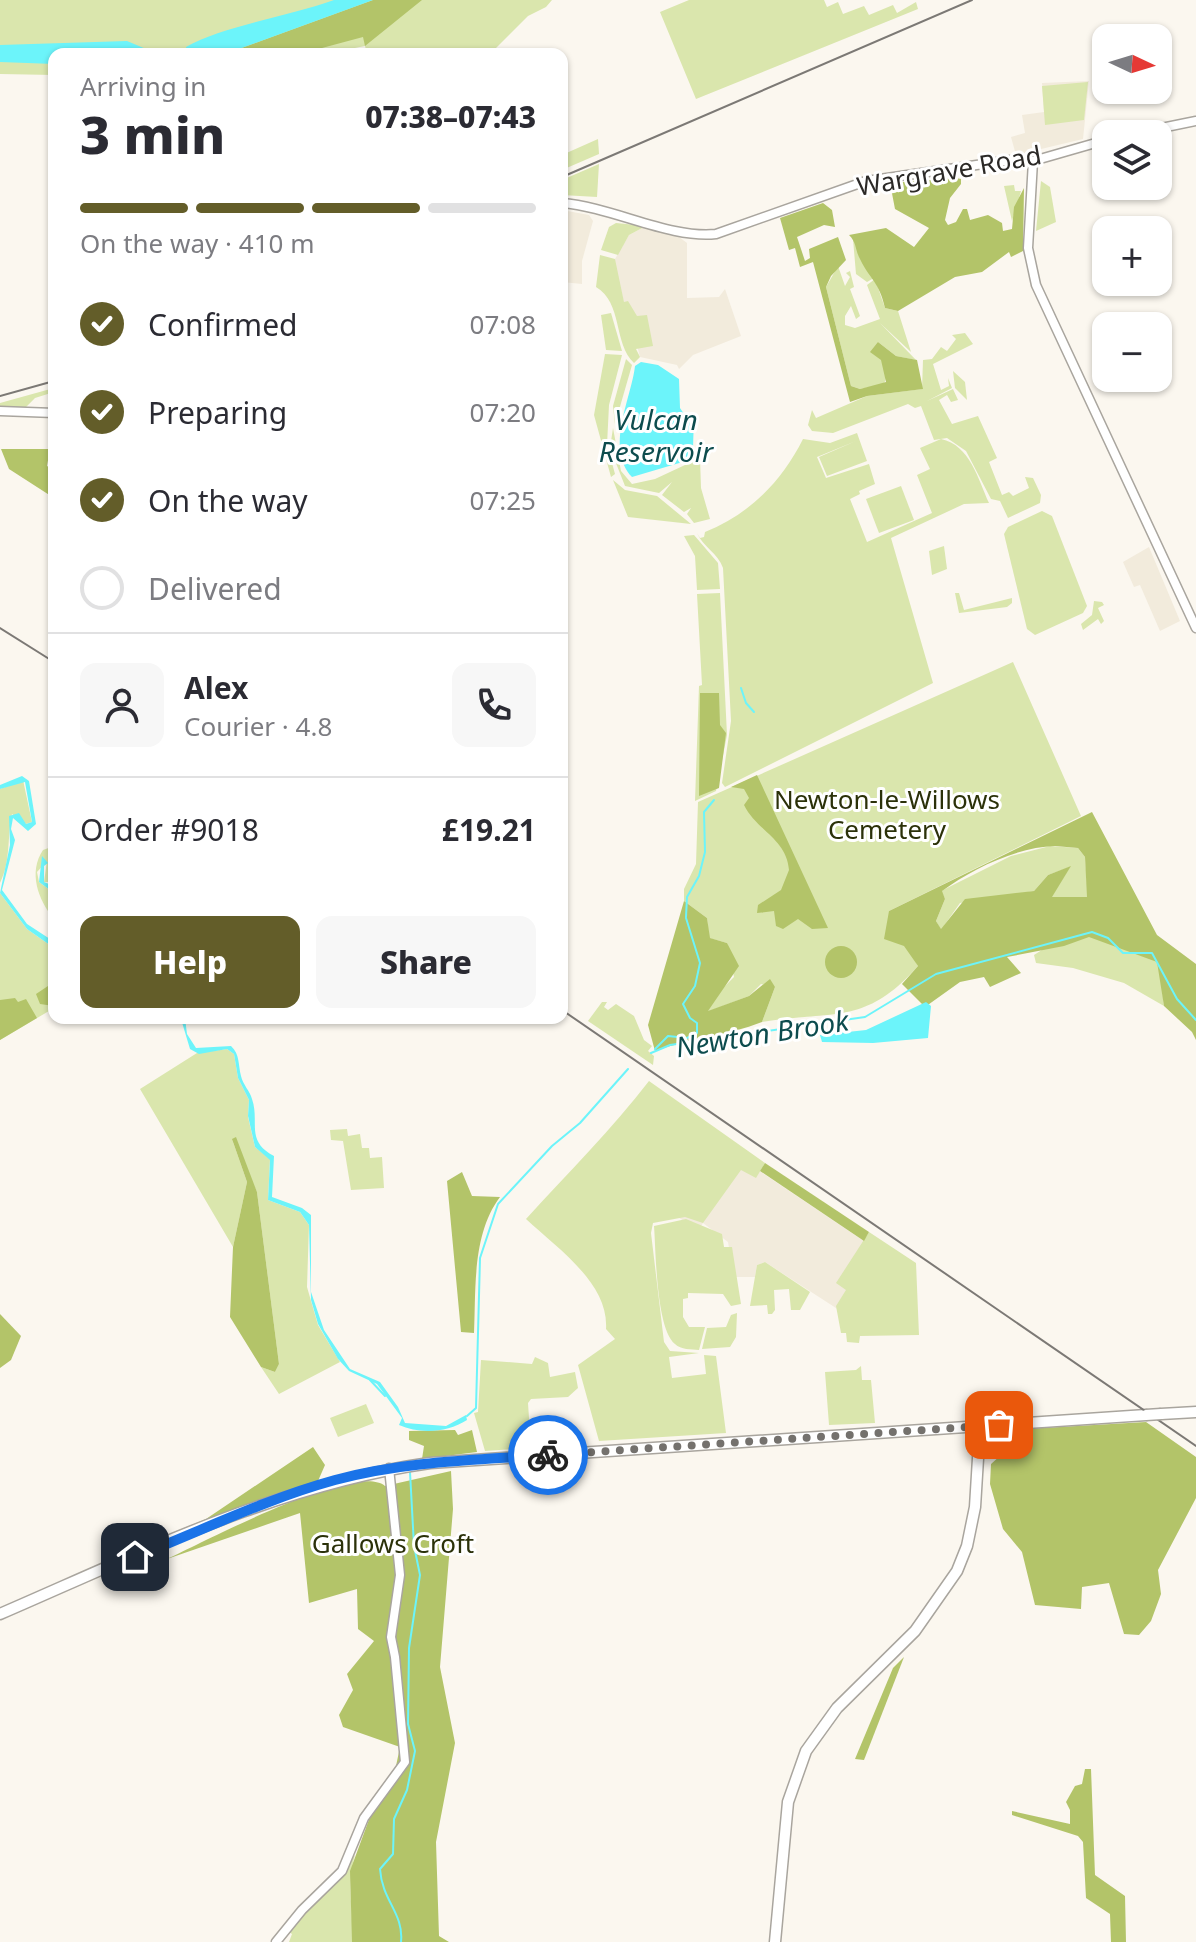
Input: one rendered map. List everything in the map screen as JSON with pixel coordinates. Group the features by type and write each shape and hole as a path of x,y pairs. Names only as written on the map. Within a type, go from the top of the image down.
{"main road":[{"path":"0,1614 274,1500 337,1479 389,1468 1196,1412"},
{"path":"775,1942 788,1802 806,1751 837,1708 915,1631 957,1571 967,1546 975,1507 974,1426"}],"street":[{"path":"1172,126 1196,121"},
{"name":"Wargrave Road","path":"568,204 704,235 866,181 1011,160 1033,161 1092,144"},
{"path":"1033,161 1028,248 1036,285 1196,628"},
{"path":"0,411 48,413"},
{"path":"276,1942 302,1910 342,1871 364,1818 405,1762 391,1643 400,1575 389,1468"}],"shaded area":[{"path":"1089,81 1083,139 1016,155 1011,137 1025,133 1022,115 1044,112 1042,83"},
{"path":"568,211 589,215 593,221 582,261 582,284 568,283"},
{"path":"646,226 675,234 687,243 687,298 719,297 725,289 741,336 693,355 679,369 677,365 640,357 630,318 636,316 624,303 615,266 615,259 629,235"},
{"path":"1149,547 1180,621 1160,631 1140,585 1134,587 1123,562"},
{"path":"598,1161 749,1164 913,1274 856,1321 765,1262 757,1265 755,1277 734,1277 728,1242 703,1223 698,1231"}],"green space":[{"path":"0,0 552,0 546,7 528,16 496,48 48,48 48,75 0,74"},
{"path":"373,0 422,0 365,46 363,37 322,48 241,48"},
{"path":"689,0 824,0 827,7 838,2 843,14 864,6 869,15 893,5 897,13 916,2 918,9 696,99 660,12"},
{"path":"1088,82 1084,120 1045,125 1042,86"},
{"path":"598,139 599,154 568,167 568,152"},
{"path":"599,164 597,197 568,195 568,177"},
{"path":"961,179 961,184 950,198 945,220 948,225 956,222 963,209 967,209 970,220 988,215 1002,223 1003,231 1012,229 1014,207 1024,188 1023,251 1011,257 1009,252 982,272 955,277 898,311 885,308 880,292 849,235 886,228 914,247 929,228 895,209 890,183"},
{"path":"1041,181 1050,187 1056,222 1036,231"},
{"path":"1014,185 1015,191 1021,191 1012,221 1004,186"},
{"path":"823,203 832,210 835,227 824,225 797,237 805,261 810,258 809,249 838,237 846,260 831,276 826,287 851,386 860,389 886,382 881,360 870,352 878,342 896,356 917,360 923,389 867,396 850,402 813,262 800,267 795,248 789,250 780,218"},
{"path":"616,223 646,226 629,235 618,255 601,250 609,227"},
{"path":"853,239 874,278 867,282 856,274"},
{"path":"600,255 615,259 624,302 628,301 637,316 647,315 653,346 636,349 640,357 634,363 623,345 610,303 596,287"},
{"path":"838,266 845,286 850,277 846,273 850,271 854,287 850,289 860,316 856,319 851,306 845,316 845,325 855,328 880,319 867,285 875,279 885,308 898,311 911,352 880,323 916,360 896,356 878,342 886,378 884,384 860,389 851,386 826,287"},
{"path":"611,313 622,351 606,350 601,315"},
{"path":"965,333 973,344 933,364 941,390 949,386 948,378 952,388 927,401 953,389 958,400 951,402 947,395 939,400 952,424 978,416 997,458 989,462 1002,495 1009,492 1013,496 1029,488 1025,477 1033,478 1041,495 1040,503 1008,518 1000,501 991,499 966,451 947,438 934,440 921,406 915,408 908,404 833,433 812,431 808,425 812,410 816,418 867,396 922,389 923,360 932,359 941,347 947,351 956,339 952,335"},
{"path":"605,354 622,355 609,405 607,445 615,474 611,477 594,415"},
{"path":"626,359 632,365 615,424 613,406"},
{"path":"953,371 965,382 967,400 955,388"},
{"path":"48,390 48,394 35,398 24,409 0,408 0,403"},
{"path":"613,428 621,471 632,484 655,479 700,458 701,488 710,519 694,523 687,514 691,508 684,512 662,495 672,482 659,493 625,486 610,448"},
{"path":"857,433 867,461 827,476 819,457 856,441 817,457 826,478 869,464 875,484 850,499 867,542 932,513 917,475 930,469 920,448 941,439 951,442 966,456 989,503 964,504 891,538 933,683 725,787 722,783 731,721 723,568 700,538 704,537 705,532 736,516 763,494 785,469 803,439 830,443"},
{"path":"1,449 48,449 48,494 9,469"},
{"path":"613,480 625,490 657,496 691,524 628,517"},
{"path":"901,486 914,520 879,533 866,499"},
{"path":"1042,511 1052,516 1087,606 1083,613 1035,635 1027,629 1004,534 1008,527"},
{"path":"694,535 718,563 720,589 697,590 695,556 684,536"},
{"path":"944,546 947,569 932,575 929,551"},
{"path":"720,593 727,735 716,791 695,801 699,686 702,685 697,594"},
{"path":"955,593 959,593 964,610 1012,598 1012,603 1007,607 959,613"},
{"path":"1094,601 1104,605 1098,608 1104,621 1101,624 1098,619 1083,630 1081,624 1092,615"},
{"name":"Newton-le-Willows Cemetery","path":"1013,662 1081,816 889,911 918,966 899,985 864,1007 829,1015 762,1022 775,987 761,984 749,996 707,1012 717,994 734,977 727,943 709,938 707,918 684,901 684,889 696,864 698,802"},
{"path":"700,693 719,693 720,725 726,733 719,788 699,796"},
{"path":"757,775 828,928 812,929 798,919 783,929 776,926 774,911 757,913 758,905 781,890 789,870 783,850 744,805 749,798 744,789 731,787"},
{"path":"23,780 32,822 26,824 12,814 7,858 0,883 0,789"},
{"path":"1092,812 1157,935 1196,964 1196,1040 1192,1032 1164,1006 1157,962 1089,937 1064,946 1007,957 1021,973 990,987 984,977 960,982 925,1007 902,984 918,966 904,946 884,939 889,911","holes":["1040,847 1078,848 1085,857 1087,897 1052,897 1071,866 1048,875 1034,891 965,899 941,929 936,921 945,899 942,891 981,867"]},
{"path":"1050,846 1078,848 1085,857 1088,897 1051,897 1070,867 1048,875 1034,891 960,903 941,930 936,921 945,899 941,891 1011,856"},
{"path":"48,848 48,882 44,882 47,861 37,872 39,882 48,889 48,910 40,895 36,876 36,867 43,850"},
{"path":"0,893 27,929 48,944 48,1012 0,1040"},
{"path":"684,901 707,918 710,938 727,943 739,966 708,1011 749,996 770,979 775,987 762,1022 655,1051 648,1025"},
{"path":"1087,931 1158,949 1164,1006 1124,983 1073,968 1036,963 1034,955 1059,939"},
{"path":"841,946 852,951 857,962 852,973 841,978 830,973 825,962 830,951"},
{"path":"48,986 48,1005 40,1004 36,994"},
{"path":"15,998 18,1002 26,999 37,1018 0,1040 0,1000"},
{"path":"602,1002 607,1002 604,1007 608,1010 616,1004 634,1016 644,1040 652,1046 648,1051 654,1056 653,1065 588,1021"},
{"path":"227,1049 234,1054 238,1078 249,1100 248,1117 255,1147 270,1159 268,1200 300,1212 309,1225 307,1287 318,1325 340,1362 279,1394 261,1367 275,1372 279,1364 257,1192 232,1139 247,1182 233,1247 140,1089 197,1053"},
{"path":"649,1081 765,1163 756,1178 741,1170 703,1223 685,1217 653,1223 651,1233 664,1342 670,1351 699,1353 669,1357 672,1378 706,1374 704,1355 716,1356 726,1433 599,1441 578,1365 615,1339 606,1329 605,1312 590,1282 566,1254 526,1219"},
{"path":"347,1129 348,1136 360,1134 362,1148 369,1148 370,1158 382,1157 384,1188 351,1190 343,1141 331,1140 330,1130"},
{"path":"236,1137 257,1192 279,1364 275,1372 261,1367 230,1317 233,1247 247,1182 232,1139"},
{"path":"765,1163 869,1232 864,1241 760,1171"},
{"path":"462,1172 472,1196 500,1197 484,1228 480,1245 474,1333 461,1332 447,1181"},
{"path":"686,1219 722,1234 724,1247 732,1247 741,1304 731,1306 723,1294 688,1293 688,1298 683,1299 683,1317 689,1327 705,1327 699,1350 680,1347 669,1336 658,1289 654,1226"},
{"path":"869,1232 916,1263 919,1335 860,1336 859,1343 847,1342 846,1333 841,1333 836,1306 846,1290 836,1283"},
{"path":"765,1262 810,1292 800,1310 791,1310 789,1289 774,1290 775,1310 772,1314 768,1314 767,1305 750,1306 757,1265"},
{"path":"737,1313 736,1337 730,1347 702,1349 707,1328 726,1327 731,1315"},
{"path":"0,1314 21,1336 11,1360 0,1368"},
{"path":"535,1357 548,1363 550,1377 575,1372 578,1388 568,1397 531,1399 528,1403 531,1448 485,1451 474,1413 478,1412 481,1360 532,1364"},
{"path":"861,1366 862,1380 871,1380 875,1423 829,1425 825,1372 856,1370"},
{"path":"366,1404 374,1423 338,1437 330,1418"},
{"path":"1146,1422 1196,1457 1196,1498 1158,1570 1161,1594 1151,1621 1139,1635 1124,1634 1109,1583 1082,1587 1081,1609 1035,1605 1022,1552 1003,1529 990,1484 991,1464 1010,1447 1009,1430"},
{"path":"455,1430 458,1435 472,1430 477,1452 422,1459 424,1446 409,1440 409,1431"},
{"path":"313,1447 325,1465 318,1481 161,1542 160,1538 206,1519"},
{"name":"Gallows Croft","path":"451,1471 453,1509 440,1667 455,1743 436,1842 439,1936 449,1942 352,1942 350,1871 374,1806 392,1785 400,1747 343,1727 339,1715 353,1690 347,1674 374,1641 358,1629 357,1589 309,1603 300,1513 167,1559 244,1522 313,1494 369,1481 385,1486"},
{"path":"904,1657 864,1760 855,1759 893,1668"},
{"path":"1085,1769 1091,1769 1095,1875 1125,1896 1126,1942 1111,1942 1110,1914 1086,1898 1083,1842 1078,1836 1012,1815 1012,1811 1070,1824 1070,1810 1066,1802 1075,1786 1082,1784"},
{"path":"355,1855 351,1887 352,1942 289,1942 292,1934 288,1931"}],"water":[{"path":"334,0 373,0 241,48 186,48 218,33"},
{"path":"127,41 144,48 48,48 48,64 0,62 0,45"},
{"name":"Vulcan Reservoir","path":"641,362 658,365 679,379 680,408 684,414 694,416 693,448 686,461 632,477 624,465 620,438 635,366"},
{"path":"22,776 29,781 36,824 28,831 13,818 11,829 15,840 2,890 27,924 48,938 48,944 27,929 0,893 10,845 9,816 19,813 26,824 32,822 25,782 0,789 0,785"},
{"path":"42,856 48,863 44,866 44,882 48,884 48,889 39,882"},
{"path":"926,1002 931,1006 928,1038 873,1043 822,1042 820,1035 866,1030"},
{"path":"182,1024 186,1024 187,1034 196,1048 231,1046 236,1053 242,1079 254,1107 256,1137 259,1144 274,1156 272,1197 302,1208 311,1215 311,1292 324,1330 350,1369 380,1382 398,1407 405,1423 446,1426 466,1415 467,1420 451,1428 433,1431 399,1425 402,1418 377,1384 349,1371 338,1359 318,1324 311,1300 309,1225 300,1212 268,1200 270,1160 255,1147 248,1116 249,1100 238,1078 234,1054 227,1049 199,1054 190,1049"}],"waterway":[{"path":"741,688 746,703 754,712"},
{"path":"686,917 687,897 699,876 705,852 704,812 714,800"},
{"path":"655,1049 668,1036 687,1038 697,1033 697,1023 690,1018 683,1004 695,986 700,963 686,918"},
{"name":"Newton Brook","path":"651,1053 670,1045 865,1017 936,974 1092,932 1108,938 1123,953 1152,953 1177,999 1196,1020"},
{"name":"Newton Brook","path":"467,1416 476,1408 480,1258 498,1204 552,1146 580,1123 628,1069"},
{"name":"Newton Brook","path":"370,1380 385,1396"},
{"name":"Newton Brook","path":"401,1942 399,1923 380,1869 393,1854 394,1819 407,1790 415,1751 408,1724 409,1648 420,1575 414,1546 410,1472"}],"railway":[{"path":"568,174 972,0"},
{"path":"0,396 48,383"},
{"path":"0,628 48,658"},
{"path":"568,1014 1196,1446"}],"way so far":[{"path":"548,1455 999,1425"}],"route":[{"path":"135,1557 274,1500 337,1479 430,1463 548,1455"}]}
